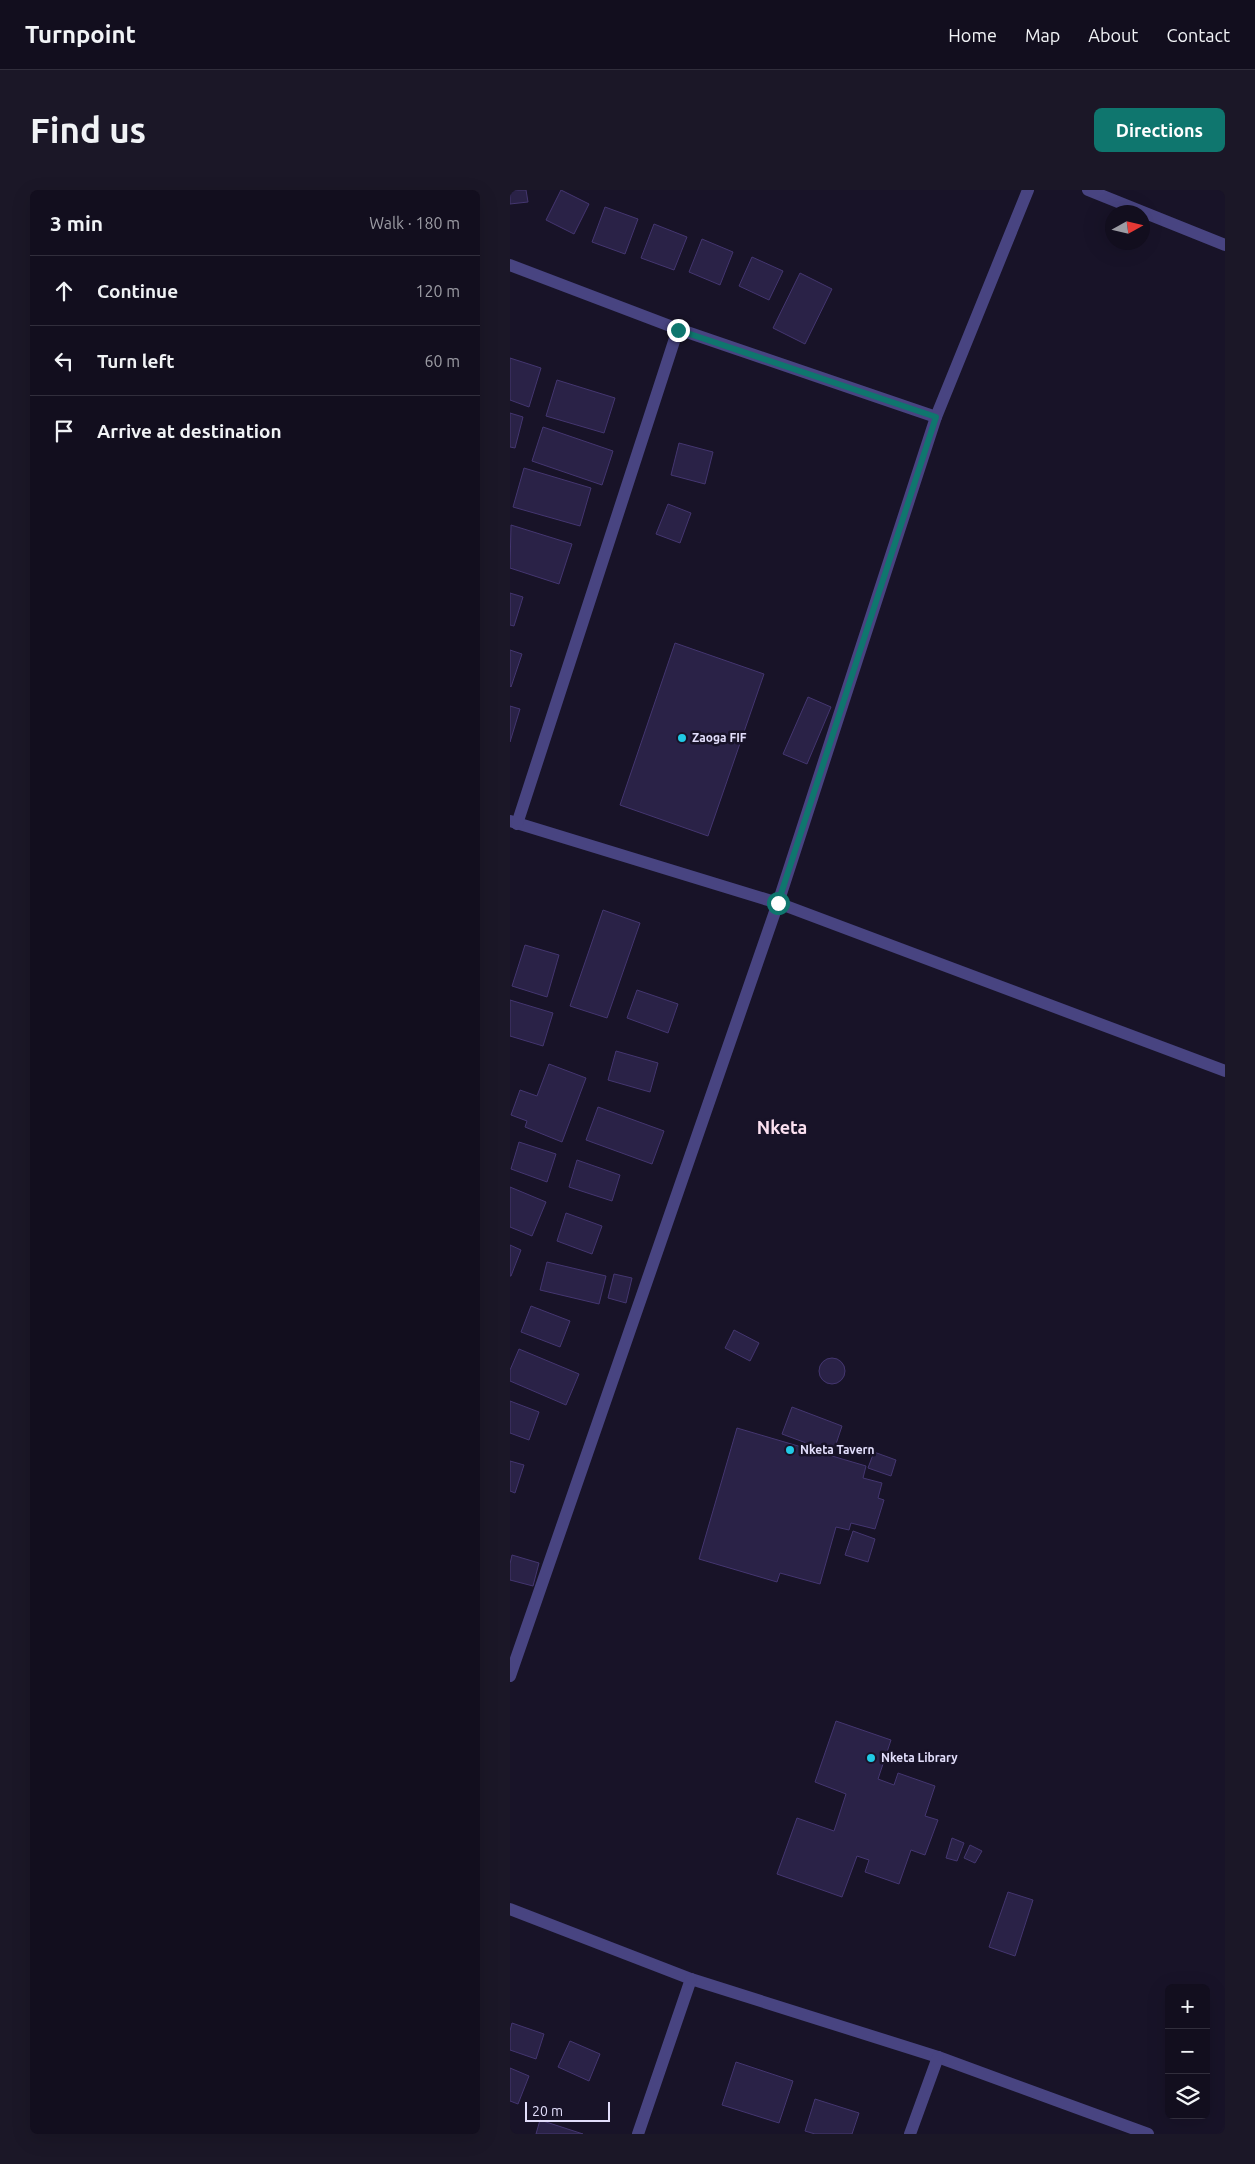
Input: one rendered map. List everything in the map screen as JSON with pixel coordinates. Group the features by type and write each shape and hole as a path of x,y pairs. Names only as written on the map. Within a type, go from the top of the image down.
{"street":[{"path":"510,1676 778,903 936,417 1028,190"},
{"path":"1088,190 1225,245"},
{"path":"510,265 678,330 936,417"},
{"path":"678,330 514,822 778,903 1225,1072"},
{"path":"510,1909 691,1979 938,2057 1148,2134"},
{"path":"638,2134 691,1979"},
{"path":"910,2134 938,2057"}],"building":[{"path":"510,190 526,190 528,202 510,204"},
{"path":"561,190 589,204 574,234 546,220"},
{"path":"605,207 638,219 625,254 592,242"},
{"path":"654,224 687,237 674,270 641,258"},
{"path":"702,239 733,252 720,285 689,272"},
{"path":"752,257 783,271 769,300 739,286"},
{"path":"800,273 832,289 805,344 773,328"},
{"path":"510,358 541,368 529,407 510,400"},
{"path":"557,380 615,398 604,433 546,416"},
{"path":"510,413 523,417 515,448 510,447"},
{"path":"543,427 613,451 602,485 532,461"},
{"path":"679,443 713,452 705,484 671,475"},
{"path":"524,468 591,488 580,526 513,507"},
{"path":"668,504 691,513 680,543 656,534"},
{"path":"511,525 572,544 559,584 510,568"},
{"path":"510,593 523,597 514,626 510,625"},
{"path":"675,643 764,674 708,836 620,805"},
{"path":"510,650 522,654 511,687 510,686"},
{"path":"808,697 831,707 807,764 783,754"},
{"path":"510,706 520,709 510,742"},
{"path":"603,910 640,923 607,1018 570,1006"},
{"path":"525,945 559,955 547,997 512,986"},
{"path":"637,990 678,1004 668,1033 627,1018"},
{"path":"510,1000 553,1013 543,1046 510,1036"},
{"path":"616,1051 658,1063 650,1092 608,1080"},
{"path":"549,1064 586,1078 562,1142 525,1127 527,1121 511,1115 520,1090 537,1096"},
{"path":"598,1107 664,1131 652,1164 586,1140"},
{"path":"519,1142 556,1154 547,1182 511,1169"},
{"path":"577,1160 620,1175 612,1201 569,1187"},
{"path":"510,1187 546,1202 532,1236 510,1227"},
{"path":"566,1213 602,1226 592,1254 557,1241"},
{"path":"510,1245 521,1250 511,1276 510,1276"},
{"path":"547,1262 606,1276 599,1304 540,1290"},
{"path":"614,1274 632,1278 626,1303 608,1298"},
{"path":"531,1306 570,1321 560,1347 521,1332"},
{"path":"734,1330 759,1343 750,1361 725,1348"},
{"path":"519,1349 579,1374 566,1405 510,1381 510,1370"},
{"path":"832,1358 841,1362 845,1371 841,1380 832,1384 823,1380 819,1371 823,1362"},
{"path":"510,1401 539,1412 529,1440 510,1433"},
{"path":"792,1407 842,1426 833,1453 782,1434"},
{"path":"737,1428 866,1466 863,1478 882,1483 878,1498 884,1500 875,1529 851,1523 849,1530 836,1527 820,1584 780,1573 777,1582 699,1559"},
{"path":"874,1452 896,1460 891,1476 868,1468"},
{"path":"510,1461 524,1465 515,1493 510,1491"},
{"path":"853,1531 875,1539 868,1562 845,1555"},
{"path":"512,1555 539,1563 533,1586 510,1580"},
{"path":"836,1721 891,1740 878,1779 894,1785 898,1773 935,1786 925,1816 938,1820 925,1855 911,1850 899,1884 865,1872 869,1860 857,1856 842,1897 777,1874 797,1818 834,1831 846,1794 815,1782"},
{"path":"952,1838 964,1843 957,1861 946,1858"},
{"path":"970,1845 982,1851 975,1863 964,1858"},
{"path":"1008,1892 1033,1900 1015,1956 989,1947"},
{"path":"512,2023 544,2034 536,2059 510,2050"},
{"path":"570,2041 600,2054 589,2081 558,2067"},
{"path":"736,2062 793,2081 779,2123 722,2105"},
{"path":"510,2068 529,2076 518,2104 510,2101"},
{"path":"815,2099 859,2113 852,2134 815,2134 805,2131"},
{"path":"540,2120 583,2134 536,2134"}],"place":[{"name":"Zaoga FIF","path":"682,738"},
{"name":"Nketa Tavern","path":"790,1450"},
{"name":"Nketa Library","path":"871,1758"}],"district":[{"name":"Nketa","path":"782,1128"}],"route":[{"path":"678,330 936,417 778,903"}]}
